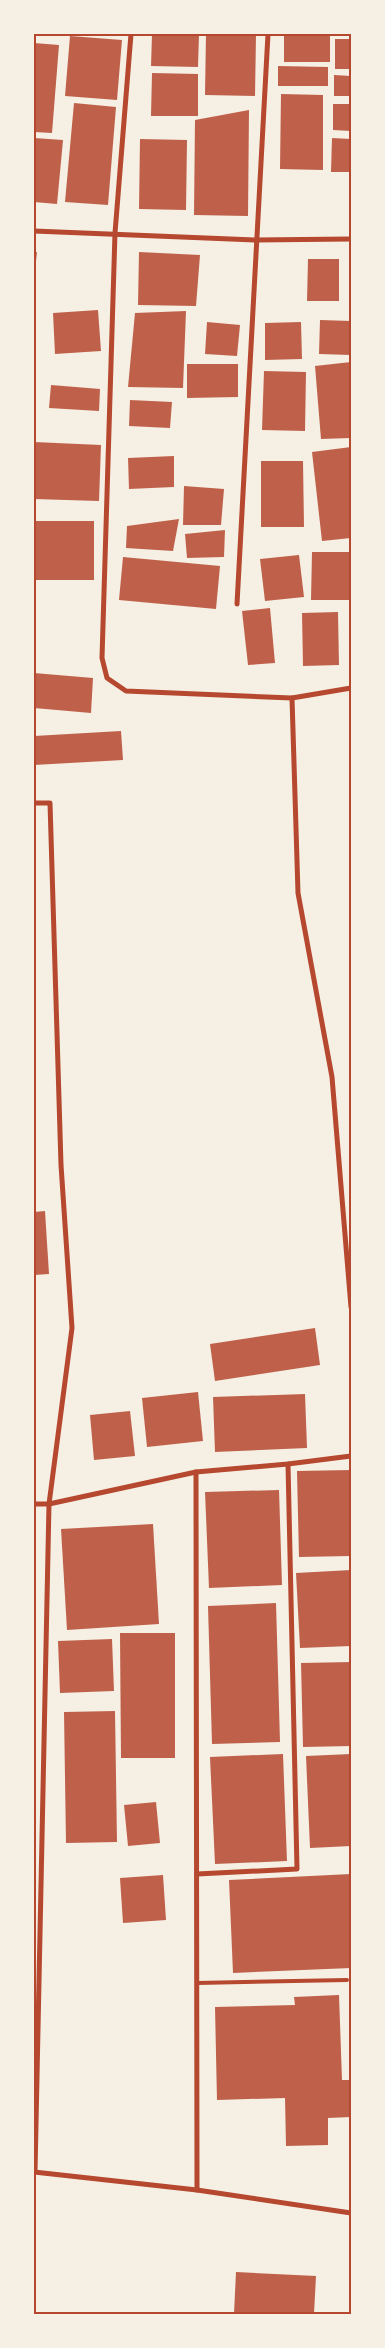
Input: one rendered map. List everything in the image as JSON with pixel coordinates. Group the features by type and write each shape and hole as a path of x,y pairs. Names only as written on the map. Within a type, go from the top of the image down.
{"street":[{"path":"131,34 114,233 102,658 107,678 126,691 292,698 351,688"},
{"path":"237,604 255,240 268,34"},
{"path":"34,231 255,240 351,239"},
{"path":"292,698 298,892 332,1076 351,1307"},
{"path":"34,803 50,803 61,1164 72,1328 48,1504 34,2172 197,2190 351,2213"},
{"path":"34,1504 48,1504 196,1472 351,1456"},
{"path":"197,1874 297,1870 288,1464"},
{"path":"196,1472 197,2190"}],"lane":[{"path":"197,1983 347,1980"}],"building":[{"path":"152,34 199,34 198,67 151,66"},
{"path":"206,34 256,34 255,96 205,95"},
{"path":"284,34 330,34 330,62 284,62"},
{"path":"70,36 122,40 117,100 65,96"},
{"path":"335,39 351,39 351,69 335,69"},
{"path":"34,43 59,45 52,133 34,132"},
{"path":"278,66 328,67 328,86 278,86"},
{"path":"152,73 198,74 198,116 151,116"},
{"path":"334,75 351,76 351,96 334,96"},
{"path":"281,94 323,95 323,170 280,169"},
{"path":"74,103 116,107 108,205 65,202"},
{"path":"333,104 351,104 351,131 333,130"},
{"path":"249,110 248,216 194,215 195,120"},
{"path":"34,138 63,140 57,204 34,202"},
{"path":"332,138 351,139 351,172 331,172"},
{"path":"140,139 187,140 186,210 139,209"},
{"path":"34,252 37,252 35,270 34,270"},
{"path":"139,252 200,255 196,306 138,305"},
{"path":"308,259 339,259 339,301 307,301"},
{"path":"98,310 101,351 55,354 53,313"},
{"path":"186,311 183,388 128,387 135,313"},
{"path":"320,320 351,321 351,355 319,354"},
{"path":"207,322 240,325 237,356 205,354"},
{"path":"301,322 302,359 265,360 265,323"},
{"path":"351,362 351,438 321,439 315,366"},
{"path":"187,364 238,364 238,397 187,398"},
{"path":"264,371 306,372 305,431 262,430"},
{"path":"51,385 100,389 99,411 49,408"},
{"path":"130,400 172,402 170,428 129,426"},
{"path":"34,442 101,445 99,501 34,499"},
{"path":"351,447 351,538 322,541 312,452"},
{"path":"174,456 174,487 129,489 128,458"},
{"path":"261,461 303,461 304,527 261,527"},
{"path":"184,486 224,489 221,525 183,525"},
{"path":"179,519 173,551 126,548 127,526"},
{"path":"34,521 94,521 94,580 34,580"},
{"path":"225,530 224,557 187,558 185,534"},
{"path":"312,552 351,552 351,600 311,600"},
{"path":"299,555 304,597 265,601 260,559"},
{"path":"123,557 220,566 216,609 119,600"},
{"path":"270,608 275,663 248,665 242,611"},
{"path":"338,612 339,665 303,666 302,613"},
{"path":"34,673 93,678 91,713 34,708"},
{"path":"121,731 123,760 34,765 34,736"},
{"path":"45,1211 49,1274 34,1275 34,1212"},
{"path":"315,1328 320,1365 215,1381 210,1344"},
{"path":"198,1392 203,1441 147,1447 142,1398"},
{"path":"305,1394 307,1448 215,1452 213,1397"},
{"path":"130,1411 135,1456 94,1460 90,1415"},
{"path":"351,1470 351,1556 299,1557 297,1471"},
{"path":"279,1490 282,1585 209,1588 205,1492"},
{"path":"153,1524 159,1624 67,1630 61,1529"},
{"path":"351,1570 351,1646 300,1648 296,1573"},
{"path":"276,1603 280,1742 212,1744 208,1606"},
{"path":"120,1633 175,1633 175,1758 121,1758"},
{"path":"112,1639 114,1691 60,1693 58,1641"},
{"path":"351,1662 351,1746 303,1747 301,1663"},
{"path":"115,1711 117,1842 66,1843 64,1712"},
{"path":"283,1754 287,1861 215,1864 210,1757"},
{"path":"351,1754 351,1846 310,1848 306,1756"},
{"path":"156,1802 160,1843 128,1846 124,1805"},
{"path":"351,1874 351,1968 233,1973 229,1880"},
{"path":"163,1875 166,1920 123,1923 120,1878"},
{"path":"339,1995 342,2080 351,2080 351,2117 328,2118 328,2145 286,2146 285,2098 217,2100 215,2007 295,2005 294,1997"},
{"path":"236,2272 316,2276 314,2314 234,2314"}]}
